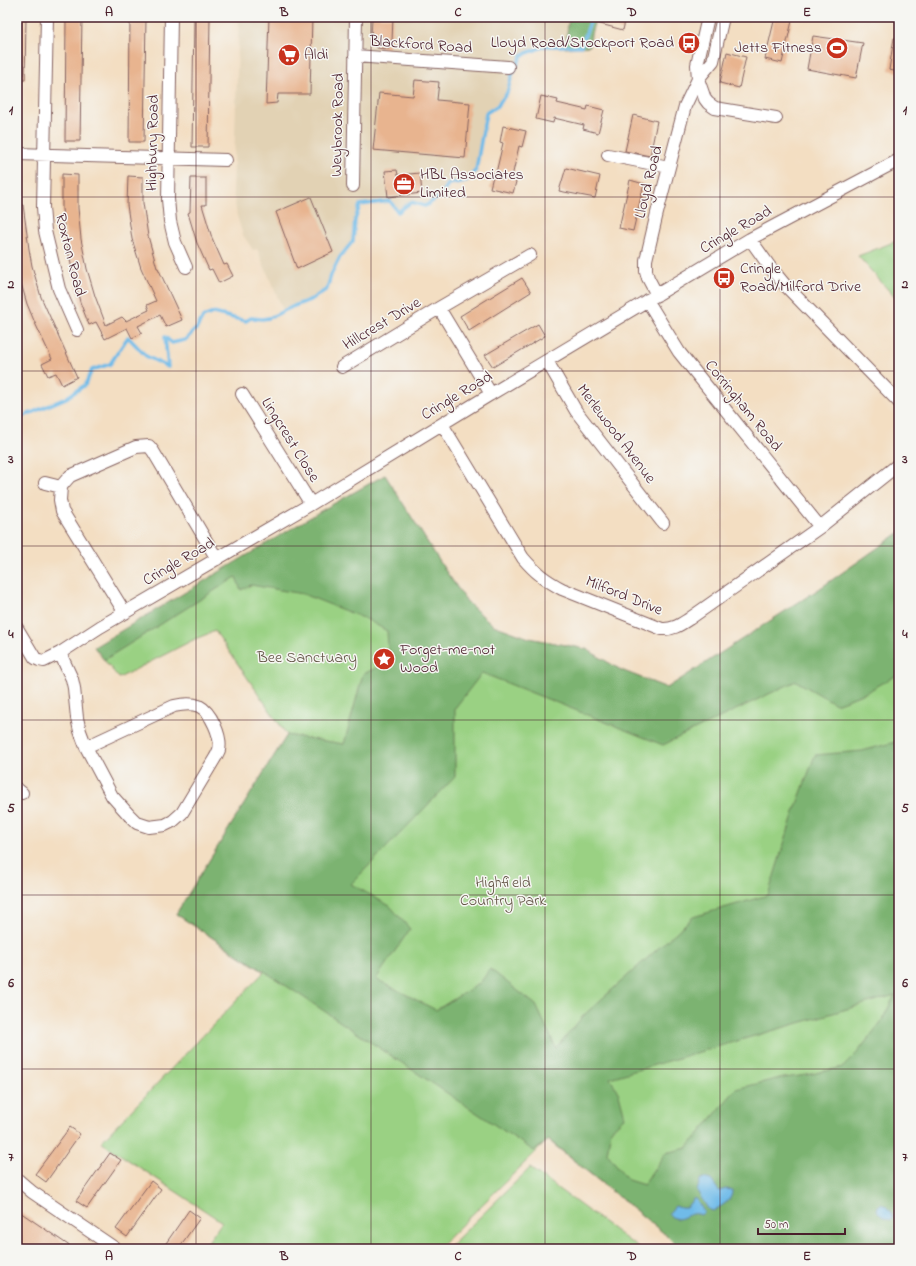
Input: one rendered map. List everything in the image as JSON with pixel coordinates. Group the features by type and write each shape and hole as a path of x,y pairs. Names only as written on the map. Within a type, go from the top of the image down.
{"street":[{"name":"Roxton Road","path":"46,17 43,155 43,207 45,231 59,289 77,330"},
{"name":"Highbury Road","path":"171,17 168,198 170,221 175,242 186,267"},
{"name":"Weybrook Road","path":"353,186 356,17"},
{"name":"Lloyd Road","path":"698,79 697,65 708,17"},
{"name":"Lloyd Road","path":"652,297 646,271 646,260 669,168 685,106 698,79 713,61 723,17"},
{"name":"Blackford Road","path":"355,56 508,67"},
{"path":"698,79 705,99 715,108 776,118"},
{"path":"17,154 226,160"},
{"path":"608,155 669,168"},
{"name":"Cringle Road","path":"17,628 35,658 44,661 60,653 125,612 311,504 750,239 899,160"},
{"path":"750,239 784,285 899,402"},
{"name":"Hillcrest Drive","path":"342,367 530,255"},
{"name":"Corringham Road","path":"652,297 679,352 820,527"},
{"name":"Hillcrest Drive","path":"439,308 491,394"},
{"name":"Merlewood Avenue","path":"546,361 576,411 663,523"},
{"name":"Lingcrest Close","path":"242,394 311,504"},
{"name":"Milford Drive","path":"442,424 523,558 534,570 546,580 562,589 662,629 668,630 689,619 820,527 899,464"},
{"path":"125,612 62,511 60,500 61,487 70,476 136,447 149,446 153,450 217,559"},
{"path":"45,483 61,487"},
{"path":"60,653 72,679 77,718 86,748 112,796 138,823 149,827 165,825 173,821 182,813 215,758 219,749 220,738 206,711 199,706 184,704 174,706 86,748"},
{"path":"17,1179 32,1192 116,1249"}],"shaded area":[{"path":"239,17 569,17 565,46 545,46 522,55 512,75 506,92 497,106 486,113 475,169 466,180 448,183 441,196 424,205 411,202 398,211 390,201 360,204 355,220 353,240 340,256 326,288 312,299 283,310 257,249 253,250 243,235 237,216 233,191"}],"green space":[{"path":"569,17 596,17 591,34 590,46 565,48"},
{"path":"899,240 899,302 858,256"},
{"name":"Highfield Country Park","path":"385,475 445,570 468,603 493,625 529,638 586,649 621,670 667,688 819,589 899,533 899,1249 680,1249 666,1235 548,1140 437,1249 203,1249 222,1222 101,1142 264,972 176,914 287,735 215,631 195,639 119,678 104,660 319,512"},
{"path":"385,475 445,570 468,603 493,625 529,638 586,649 621,670 667,688 819,589 899,533 899,674 865,693 836,704 796,681 663,745 482,673 455,708 455,777 351,884 390,906 410,929 376,979 436,1010 480,983 490,969 536,1005 556,1048 584,1015 693,917 768,895 793,815 815,755 862,751 899,741 899,1249 680,1249 666,1235 549,1140 534,1151 176,914 287,735 344,744 363,674 389,662 387,631 366,619 303,594 251,585 241,590 236,577 104,660 94,647 319,512","holes":["895,995 881,1022 857,1053 843,1067 807,1075 776,1079 736,1089 687,1148 665,1153 644,1185 628,1180 607,1153 611,1130 625,1117 619,1094 610,1078"]},
{"path":"530,1168 640,1249 447,1249"}],"water":[{"path":"703,1178 711,1180 719,1191 726,1189 732,1190 729,1200 713,1211 708,1209 697,1191 700,1180"},
{"path":"696,1198 704,1212 701,1215 691,1214 677,1219 668,1214 675,1206 686,1208 693,1199"},
{"path":"881,1204 891,1211 893,1218 891,1220 883,1217 878,1212 878,1206"}],"building":[{"path":"17,17 26,17 25,80 17,80"},
{"path":"66,17 82,17 80,141 65,141"},
{"path":"130,17 146,17 144,142 129,142"},
{"path":"194,17 210,17 208,147 192,147"},
{"name":"Aldi","path":"269,17 312,17 310,94 278,94 277,103 266,104"},
{"path":"372,17 393,17 392,41 389,41 389,49 377,48 371,39"},
{"path":"585,17 626,17 623,30 585,20"},
{"path":"775,17 792,21 782,63 765,59"},
{"path":"813,36 863,43 856,78 807,69"},
{"path":"894,38 899,38 899,72 889,70"},
{"path":"727,52 746,57 739,88 720,83"},
{"path":"415,80 439,82 437,100 470,103 465,158 373,150 379,93 413,96"},
{"path":"541,96 558,100 557,103 587,110 588,106 604,110 598,133 583,129 584,125 554,118 553,123 536,119"},
{"path":"633,115 657,121 650,156 625,151"},
{"path":"503,126 526,131 522,147 519,146 512,177 517,178 513,193 490,188 494,172 496,173 503,143 500,142"},
{"path":"566,168 600,176 595,198 559,191"},
{"name":"HBL Associates Limited","path":"397,170 398,175 420,173 422,193 388,197 385,171"},
{"path":"62,174 78,175 78,208 81,239 87,269 106,325 122,317 126,321 149,310 147,305 156,301 141,268 132,239 127,205 128,176 143,177 143,203 148,236 157,268 182,320 166,327 160,315 138,326 142,333 132,338 127,328 105,339 96,322 89,325 80,302 66,242 62,209"},
{"path":"191,178 206,178 206,205 202,205 212,238 224,265 227,264 233,276 219,283 212,269 209,270 197,243 188,213 190,212"},
{"path":"630,180 644,184 633,231 619,228"},
{"path":"311,197 333,252 297,269 276,212"},
{"path":"17,205 23,205 32,266 41,297 77,377 62,385 56,373 48,376 42,364 52,359 27,304 17,269"},
{"path":"522,278 531,292 469,331 460,316"},
{"path":"538,324 545,336 493,367 485,355"},
{"path":"70,1127 80,1134 46,1182 35,1174"},
{"path":"110,1153 121,1160 87,1208 76,1201"},
{"path":"151,1181 161,1189 127,1237 116,1229"},
{"path":"17,1210 74,1249 44,1249 37,1245 34,1249 17,1249"},
{"path":"189,1210 200,1218 178,1249 162,1249"}],"waterway":[{"path":"17,419 66,398 85,385 92,370 110,364 128,337 146,356 168,367 165,337 172,343 185,340 197,328 203,317 213,313 246,321 251,318 269,318 312,299 327,289 331,275 340,257 353,241 355,220 360,205 390,201 398,212 411,202 425,206 441,196 448,184 466,181 476,170 486,113 497,106 507,93 512,75 522,55 545,46 581,46 592,17"}],"place":[{"name":"Lloyd Road/Stockport Road","path":"689,43"},
{"name":"Jetts Fitness","path":"837,48"},
{"name":"Aldi","path":"289,55"},
{"name":"HBL Associates Limited","path":"404,184"},
{"name":"Cringle Road/Milford Drive","path":"724,278"},
{"name":"Forget-me-not Wood","path":"384,659"}],"park label":[{"name":"Bee Sanctuary","path":"307,658"}]}
